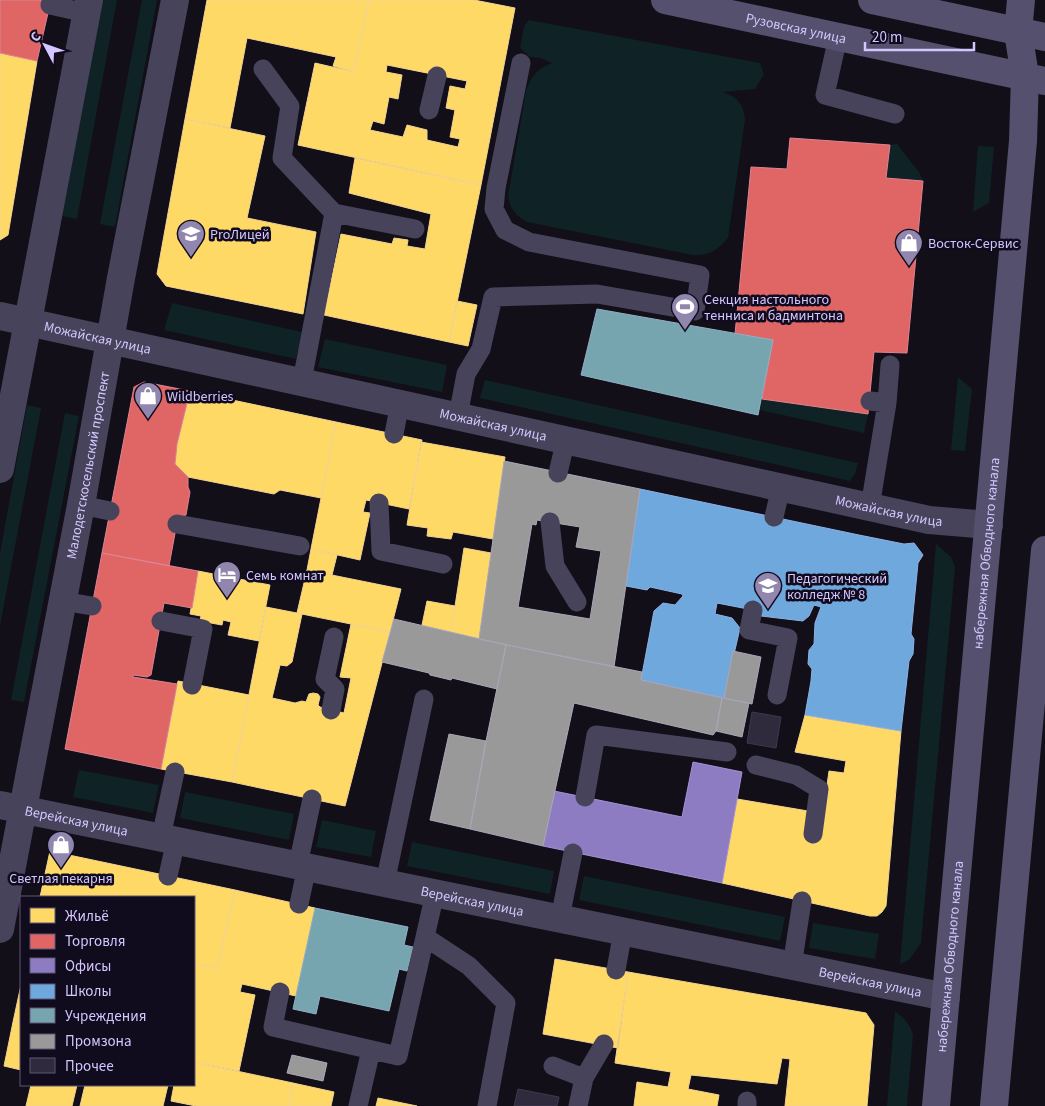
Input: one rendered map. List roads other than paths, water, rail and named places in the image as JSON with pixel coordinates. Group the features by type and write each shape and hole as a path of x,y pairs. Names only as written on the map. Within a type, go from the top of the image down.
{"main road":[{"name":"Рузовская улица","path":"665,0 1035,78"},
{"path":"872,0 1018,32 1045,36"},
{"name":"набережная Обводного канала","path":"936,1106 1023,141 1035,78 1018,32 1021,0"},
{"path":"994,1106 1045,550"}],"street":[{"name":"Малодетскосельский проспект","path":"0,929 12,808 62,601 175,0"},
{"path":"0,469 87,7"},
{"name":"Можайская улица","path":"0,316 928,520 989,525"},
{"name":"Верейская улица","path":"12,808 946,997"}],"lane":[{"path":"50,5 87,7"},
{"path":"838,37 825,95 894,114"},
{"path":"458,416 466,374 481,349 493,297 597,294 695,311 700,275 529,242 505,230 494,209 495,195 521,63"},
{"path":"263,69 290,106 282,158 334,213 415,228"},
{"path":"429,110 437,76"},
{"path":"302,381 334,213"},
{"path":"870,507 879,402 890,366"},
{"path":"394,434 400,403"},
{"path":"558,473 566,439"},
{"path":"774,517 781,487"},
{"path":"380,503 380,551 443,564"},
{"path":"81,505 110,512"},
{"path":"550,522 555,566 577,602"},
{"path":"177,524 300,546"},
{"path":"62,601 92,606"},
{"path":"753,610 749,630 788,638 776,694"},
{"path":"161,621 203,629 192,685"},
{"path":"331,710 335,689 325,680 334,636"},
{"path":"385,882 424,699"},
{"path":"585,797 596,735 727,752"},
{"path":"756,765 796,775 819,789 813,834"},
{"path":"168,876 168,839 176,772"},
{"path":"299,904 312,799"},
{"path":"560,918 573,853"},
{"path":"280,992 273,1027 398,1056 434,893"},
{"path":"792,966 802,901"},
{"path":"616,970 623,931"},
{"path":"425,937 469,966 506,1003 487,1106"},
{"path":"578,1106 584,1078 604,1044"},
{"path":"358,1106 371,1050"},
{"path":"553,1066 584,1078"}],"place":[{"name":"ProЛицей","path":"191,258"},
{"name":"Восток-Сервис","path":"909,267"},
{"name":"Секция настольного тенниса и бадминтона","path":"685,331"},
{"name":"Wildberries","path":"148,420"},
{"name":"Семь комнат","path":"227,599"},
{"name":"Педагогический колледж № 8","path":"768,610"},
{"name":"Светлая пекарня","path":"61,869"}]}
